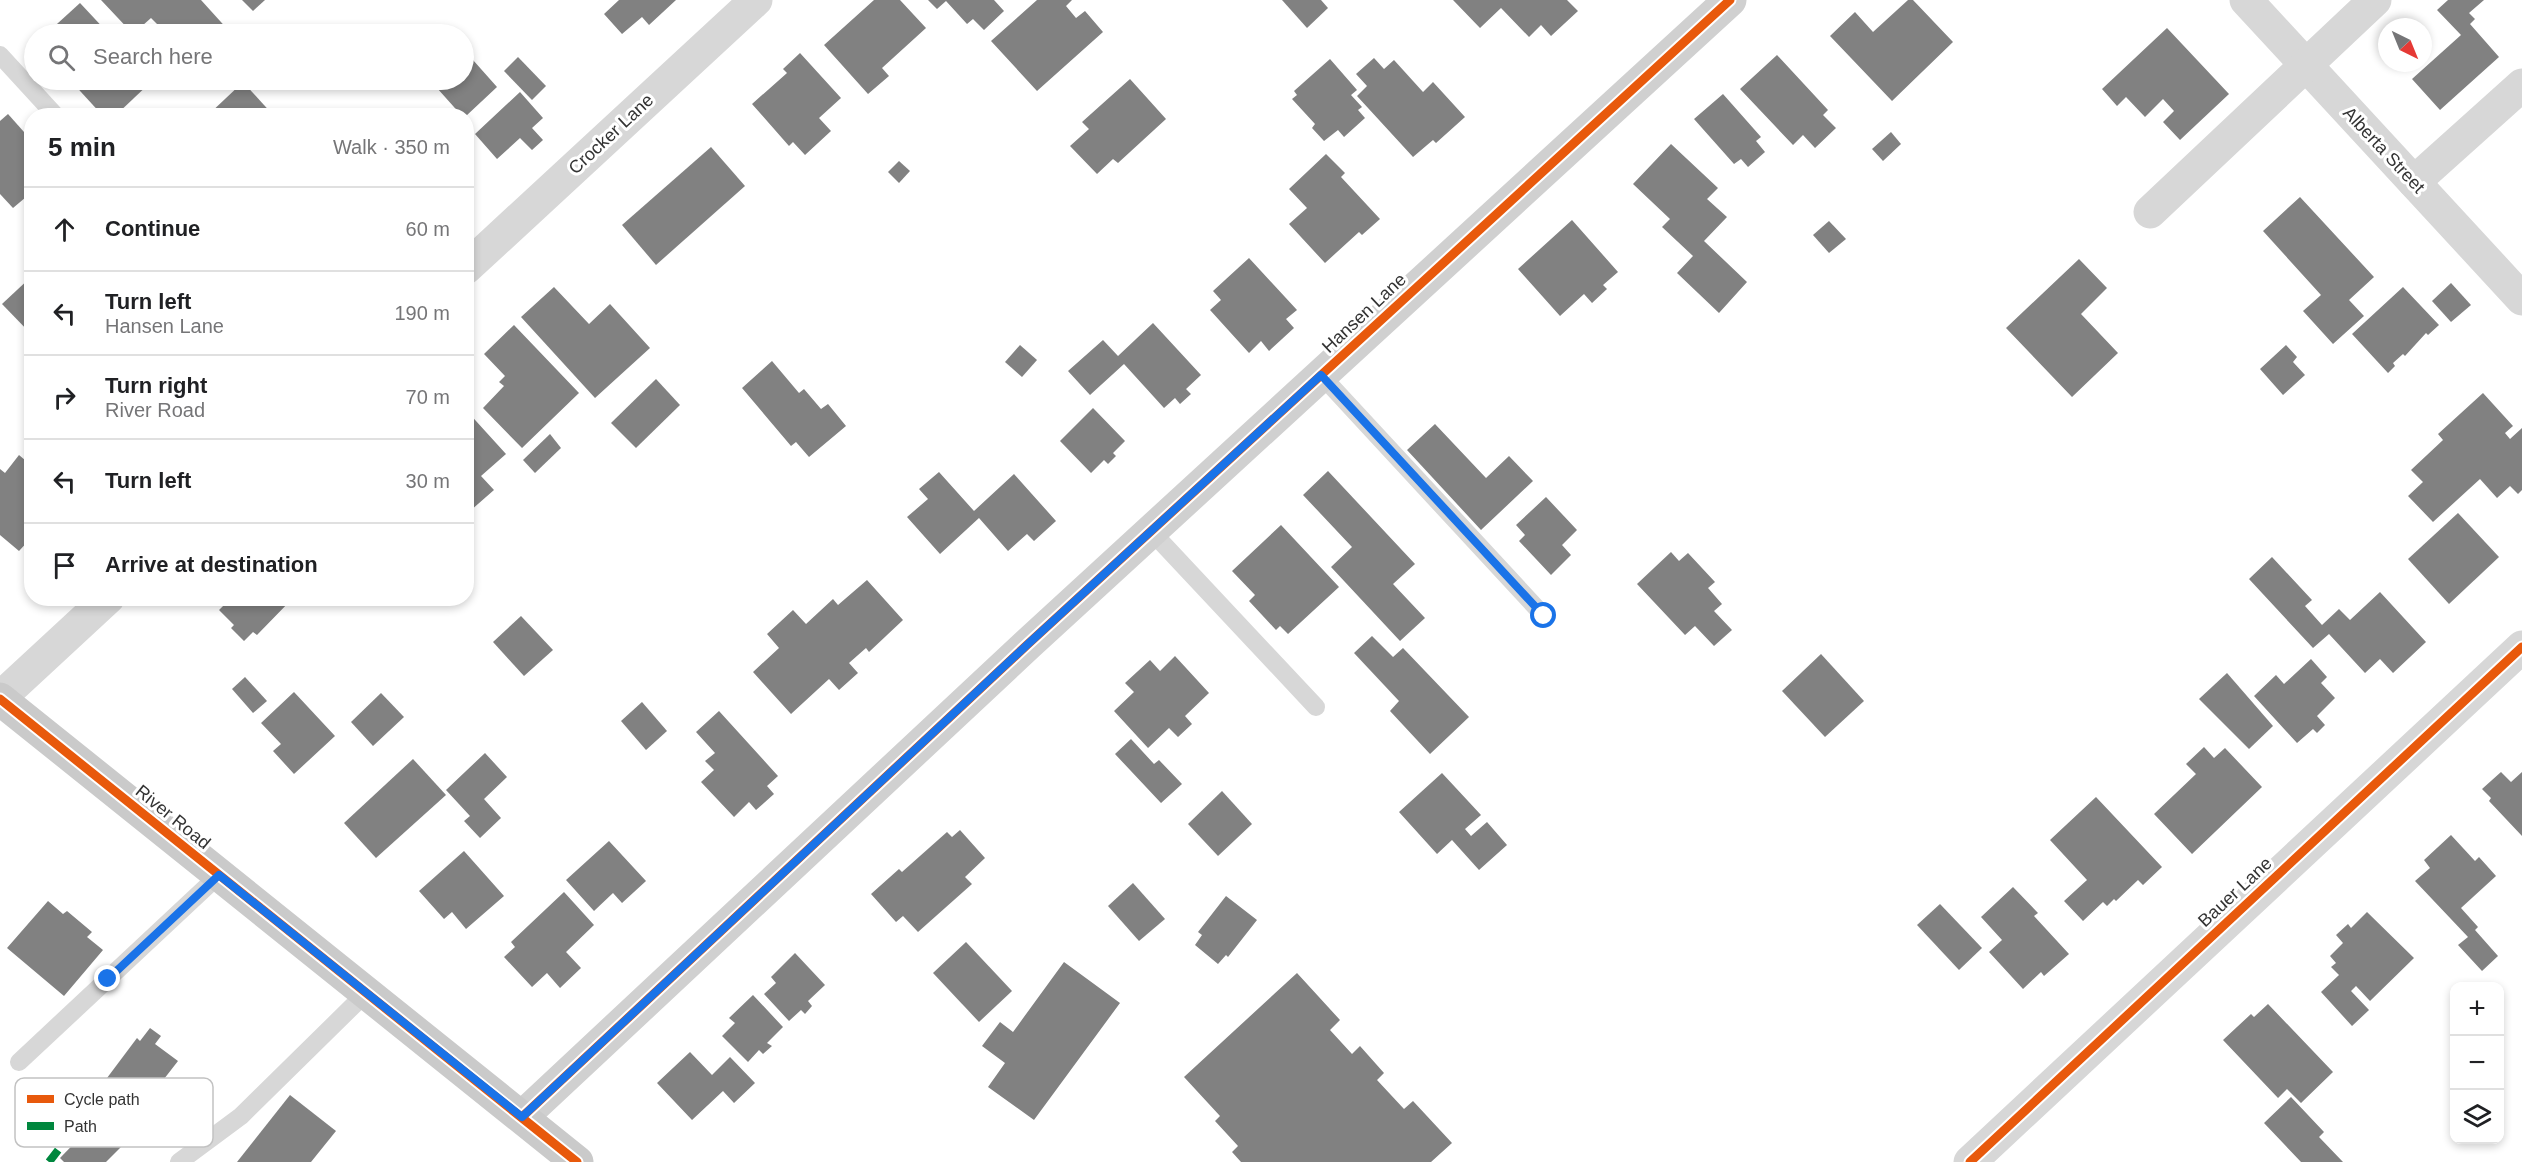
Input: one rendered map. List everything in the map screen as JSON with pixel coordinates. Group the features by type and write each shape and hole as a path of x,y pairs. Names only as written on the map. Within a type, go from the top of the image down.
{"main road":[{"name":"River Road","path":"0,698 522,1117 570,1160"}],"street":[{"name":"Crocker Lane","path":"474,261 756,0"},
{"name":"Hansen Lane","path":"522,1117 1152,531 1730,0"},
{"name":"Alberta Street","path":"2246,0 2522,299"},
{"path":"2150,212 2374,0"},
{"path":"2414,182 2522,85"},
{"path":"0,698 99,606"},
{"name":"Bauer Lane","path":"1970,1162 2522,646"}],"lane":[{"path":"0,55 24,81"},
{"path":"32,90 49,108"},
{"path":"1321,375 1544,616"},
{"path":"1152,531 1316,707"},
{"path":"19,1062 219,875"},
{"path":"213,1137 241,1116 366,993"},
{"path":"179,1162 199,1147"}],"building":[{"path":"101,0 201,0 223,24 157,24 151,18 144,24 124,24"},
{"path":"242,0 265,0 253,11"},
{"path":"619,0 676,0 649,25 642,17 622,34 604,14"},
{"path":"874,0 900,0 926,28 882,68 889,76 868,94 824,45"},
{"path":"928,0 994,0 1004,11 984,30 973,19 967,24 946,1 937,9"},
{"path":"1037,0 1072,0 1066,6 1076,18 1085,11 1103,32 1037,91 991,41"},
{"path":"1282,0 1321,0 1328,8 1307,28"},
{"path":"1453,0 1567,0 1578,11 1551,36 1541,25 1529,37 1501,8 1480,28"},
{"path":"1908,0 1913,0 1953,42 1892,101 1830,36 1855,12 1873,32"},
{"path":"2448,0 2484,0 2469,13 2475,19 2470,24 2499,57 2440,110 2412,79 2420,72 2432,72 2432,61 2461,35 2437,10"},
{"path":"80,3 100,24 57,24"},
{"path":"2167,28 2229,94 2180,140 2163,122 2174,111 2163,99 2145,117 2126,97 2117,106 2102,89"},
{"path":"800,53 841,98 819,118 831,131 805,155 793,142 789,146 752,104 787,73 783,69"},
{"path":"1777,55 1828,110 1823,115 1836,128 1815,148 1803,135 1793,145 1740,89"},
{"path":"518,57 546,86 532,100 504,71"},
{"path":"1374,58 1384,69 1394,60 1423,92 1433,82 1465,117 1436,143 1433,140 1413,157 1357,96 1367,86 1356,74"},
{"path":"1330,59 1357,90 1351,95 1362,107 1358,110 1365,118 1344,137 1338,130 1324,141 1312,128 1315,124 1292,99 1297,95 1294,91"},
{"path":"474,61 497,87 474,109 455,108 439,90 474,90"},
{"path":"1130,79 1166,119 1118,163 1113,159 1097,174 1070,146 1089,129 1082,122"},
{"path":"79,90 142,90 123,108 96,108"},
{"path":"235,90 250,90 267,108 215,108"},
{"path":"520,92 543,118 532,128 543,140 532,150 520,138 497,159 475,134"},
{"path":"1723,94 1761,137 1756,141 1765,152 1748,167 1741,159 1734,164 1694,119"},
{"path":"8,114 24,132 24,199 13,208 0,194 0,121"},
{"path":"1891,132 1901,144 1883,161 1872,149"},
{"path":"1671,144 1718,188 1707,199 1727,217 1704,241 1747,282 1719,313 1677,273 1693,256 1662,227 1670,219 1633,184"},
{"path":"711,147 745,186 656,265 622,225"},
{"path":"1326,154 1345,173 1341,177 1380,219 1362,235 1359,232 1325,263 1289,224 1307,208 1289,189"},
{"path":"899,161 910,171 899,183 888,172"},
{"path":"2300,197 2374,277 2349,300 2364,316 2333,344 2303,311 2321,295 2263,231"},
{"path":"1572,220 1618,272 1603,285 1607,289 1592,303 1584,294 1560,316 1518,269"},
{"path":"1829,221 1846,239 1829,253 1813,235"},
{"path":"1249,258 1297,310 1286,319 1294,328 1269,351 1261,341 1249,353 1210,310 1221,300 1213,291"},
{"path":"2079,259 2107,288 2081,314 2118,353 2072,397 2006,328"},
{"path":"24,283 24,327 2,304"},
{"path":"2451,283 2471,305 2451,322 2432,301"},
{"path":"554,287 589,324 610,304 650,348 595,398 521,317"},
{"path":"2403,287 2439,325 2428,335 2426,333 2405,356 2403,354 2393,363 2395,366 2388,373 2352,334"},
{"path":"1153,323 1201,375 1186,389 1191,394 1180,404 1175,398 1164,408 1124,364 1090,395 1068,371 1103,340 1118,356"},
{"path":"514,325 579,393 522,448 483,408 504,386 499,382 505,376 484,354"},
{"path":"1020,345 1037,360 1022,377 1005,362"},
{"path":"2286,345 2297,357 2293,362 2305,375 2283,395 2260,369"},
{"path":"772,361 799,393 804,389 821,409 828,404 846,426 809,457 796,442 791,446 742,388"},
{"path":"656,379 680,405 636,448 611,423"},
{"path":"2483,393 2513,426 2505,433 2510,439 2522,428 2522,490 2518,494 2510,486 2497,498 2480,479 2433,522 2408,496 2423,482 2411,470 2443,440 2438,434"},
{"path":"1093,408 1125,441 1113,453 1116,456 1108,464 1104,460 1091,473 1060,441"},
{"path":"474,419 506,454 481,476 494,490 474,508"},
{"path":"1435,424 1486,478 1509,456 1533,481 1481,530 1407,450"},
{"path":"550,434 561,448 535,473 523,460"},
{"path":"19,455 24,459 24,546 19,551 0,535 0,469 5,473"},
{"path":"1328,471 1415,564 1393,584 1425,618 1400,641 1331,567 1352,547 1303,495"},
{"path":"939,472 974,511 1014,474 1056,521 1034,541 1027,534 1008,551 979,518 940,554 907,517 928,499 919,489"},
{"path":"1546,497 1577,530 1562,545 1571,555 1551,575 1519,541 1525,535 1516,525"},
{"path":"2458,513 2499,557 2449,604 2408,559"},
{"path":"1281,525 1339,587 1288,634 1280,626 1276,630 1249,601 1255,595 1232,571"},
{"path":"1671,552 1679,561 1688,553 1715,582 1708,588 1722,604 1714,611 1732,630 1714,646 1695,626 1685,635 1637,584"},
{"path":"2272,557 2312,600 2305,606 2322,625 2339,609 2350,620 2380,592 2426,642 2393,673 2380,659 2365,673 2329,634 2313,648 2249,579"},
{"path":"867,580 903,620 869,652 866,648 849,663 858,673 839,690 829,679 791,714 753,672 779,648 767,634 793,610 806,624 833,599 838,605"},
{"path":"223,606 285,606 257,635 253,632 244,641 231,628 234,625 219,610"},
{"path":"521,616 553,650 524,676 493,642"},
{"path":"1372,636 1393,657 1403,648 1469,717 1430,754 1390,711 1399,701 1354,653"},
{"path":"1821,654 1864,701 1825,737 1782,691"},
{"path":"1175,656 1209,693 1185,716 1192,724 1178,737 1169,728 1148,748 1114,711 1134,692 1125,683 1150,660 1160,671"},
{"path":"2311,659 2327,677 2321,683 2335,698 2317,716 2325,725 2317,733 2313,729 2297,743 2254,696 2276,675 2284,684"},
{"path":"2227,673 2273,726 2249,749 2199,699"},
{"path":"245,677 267,701 253,713 232,689"},
{"path":"294,692 335,736 294,774 273,751 281,744 261,723"},
{"path":"381,693 404,717 373,746 351,722"},
{"path":"642,702 667,731 646,750 621,721"},
{"path":"719,711 778,776 767,786 774,794 756,810 749,802 734,817 701,782 714,770 705,761 715,753 696,732"},
{"path":"1131,739 1154,764 1159,760 1182,784 1161,803 1115,754"},
{"path":"2204,747 2214,758 2225,748 2262,787 2192,854 2154,814 2196,774 2186,764"},
{"path":"485,753 507,777 484,799 501,818 480,838 464,821 470,816 446,790"},
{"path":"413,759 446,795 376,858 344,823"},
{"path":"2501,772 2511,782 2522,772 2522,836 2489,801 2491,798 2482,789"},
{"path":"1442,773 1481,815 1465,829 1471,836 1487,822 1507,845 1479,870 1452,840 1437,854 1399,812"},
{"path":"1222,791 1252,824 1218,856 1188,824"},
{"path":"2096,797 2162,867 2143,885 2138,880 2116,901 2114,899 2107,906 2103,902 2083,921 2064,901 2087,880 2050,840"},
{"path":"960,830 985,858 965,877 972,884 918,932 903,916 896,922 871,894 899,869 902,872 947,832 952,837"},
{"path":"2451,835 2475,861 2479,857 2496,876 2461,908 2478,927 2475,930 2498,956 2482,971 2458,945 2468,937 2415,881 2430,868 2424,860"},
{"path":"609,841 646,881 622,903 613,893 594,911 566,880"},
{"path":"464,851 504,896 466,929 452,912 444,919 419,891"},
{"path":"1133,883 1165,919 1139,941 1108,906"},
{"path":"2013,887 2038,913 2034,916 2069,954 2044,976 2041,972 2023,989 1989,952 2002,940 1981,917"},
{"path":"564,892 594,925 566,952 581,968 560,988 547,973 532,987 504,957 515,947 511,942"},
{"path":"1226,896 1257,920 1228,957 1226,955 1218,964 1195,945 1202,935 1198,932"},
{"path":"48,901 63,914 67,911 92,932 87,937 103,950 64,996 7,948"},
{"path":"1940,904 1982,948 1959,970 1917,925"},
{"path":"2367,912 2414,958 2370,1001 2356,986 2351,991 2369,1010 2352,1026 2321,992 2339,975 2331,967 2336,963 2330,956 2343,943 2336,935 2348,924 2351,928"},
{"path":"966,942 1012,991 979,1022 933,973"},
{"path":"795,953 825,985 808,1001 812,1006 805,1014 801,1010 789,1021 764,994 776,983 771,977"},
{"path":"1064,962 1120,1003 1034,1120 988,1087 1005,1063 982,1046 1000,1022 1013,1032"},
{"path":"1297,973 1340,1020 1330,1030 1352,1054 1360,1046 1384,1073 1377,1080 1404,1109 1413,1101 1452,1143 1431,1162 1241,1162 1232,1152 1238,1146 1215,1121 1220,1116 1184,1077"},
{"path":"753,995 783,1027 767,1043 772,1046 763,1054 759,1050 748,1062 722,1036 735,1023 729,1018"},
{"path":"2268,1004 2333,1072 2301,1103 2287,1089 2278,1098 2223,1040 2251,1014 2254,1017"},
{"path":"150,1028 161,1036 155,1044 178,1061 165,1078 107,1078 137,1038 140,1041"},
{"path":"690,1052 712,1075 730,1057 755,1083 734,1103 723,1091 692,1120 657,1083"},
{"path":"290,1095 336,1131 311,1162 237,1162"},
{"path":"2291,1097 2324,1132 2319,1137 2343,1162 2301,1162 2264,1123"},
{"path":"71,1147 121,1147 106,1162 64,1162 60,1158"}],"marked path":[{"path":"49,1162 60,1147"}],"cycle path":[{"path":"522,1117 1028,644 1730,0"},
{"path":"1970,1162 2522,647"},
{"path":"0,699 577,1162"}],"route":[{"path":"108,979 219,875 522,1117 1028,644 1321,375 1544,616"}]}
